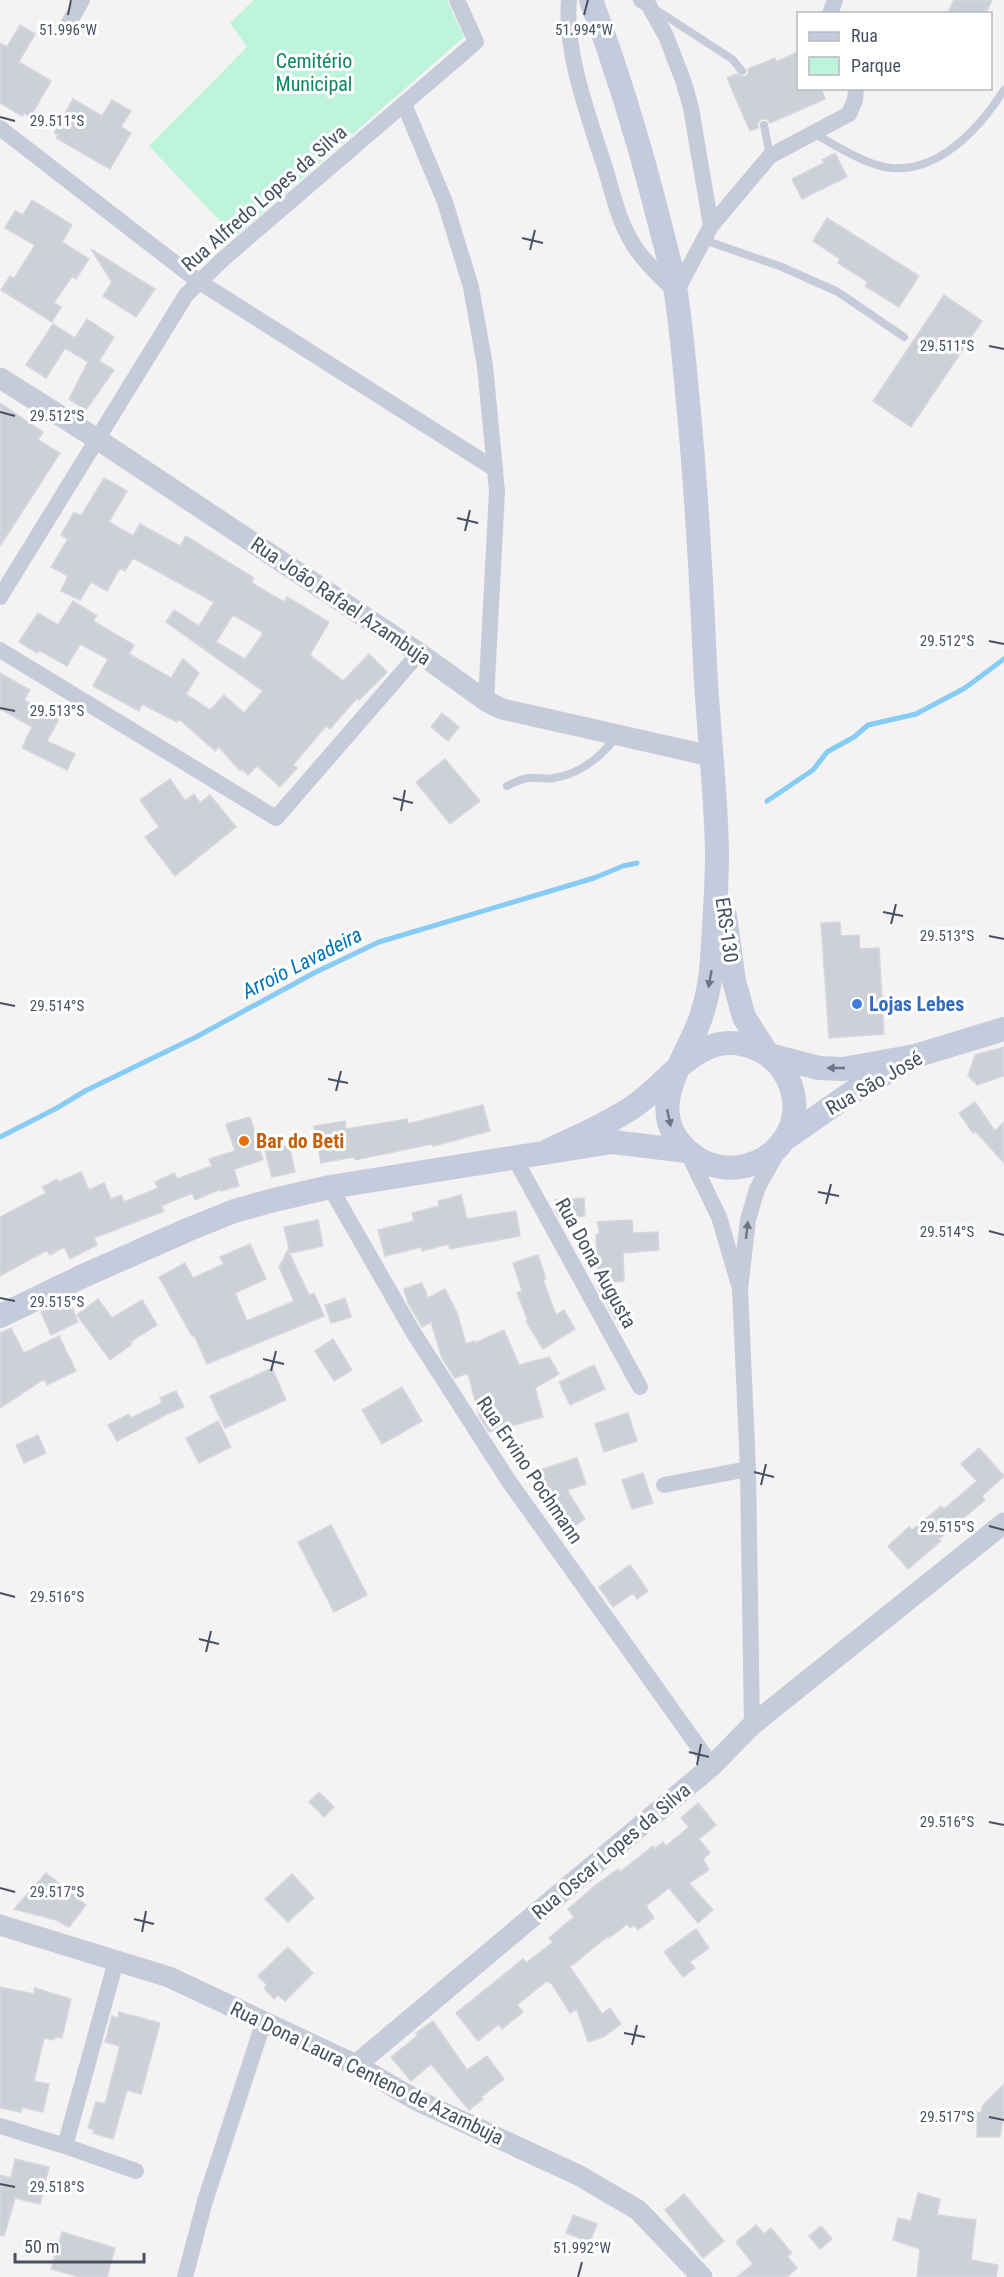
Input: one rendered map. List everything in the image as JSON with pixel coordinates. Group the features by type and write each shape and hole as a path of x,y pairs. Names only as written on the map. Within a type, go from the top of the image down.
{"main road":[{"path":"591,0 636,130 676,292 692,441 717,858"},
{"name":"ERS-130","path":"717,858 734,981 744,1017 768,1055"},
{"name":"ERS-130","path":"681,1063 700,1019 708,989 712,966 717,858"},
{"name":"Rua São José","path":"785,1139 854,1091 915,1056 1004,1029"},
{"path":"545,1152 623,1113 644,1099 681,1063 708,1047 723,1043 739,1044 768,1055 819,1068 843,1069 915,1056"},
{"path":"681,1063 669,1088 668,1115 675,1134 687,1151 700,1160 715,1166 731,1168 761,1161 785,1139 791,1127 794,1101 786,1075 768,1055"},
{"path":"0,1316 82,1276 234,1211 330,1187 612,1142 687,1151"}],"street":[{"path":"66,28 82,0"},
{"name":"Rua Alfredo Lopes da Silva","path":"0,597 186,295 198,281 476,42 457,0"},
{"path":"569,0 569,38 589,117 620,216 633,244 651,268 676,292 708,233 770,156 849,114 855,100 856,90"},
{"path":"644,2 666,36 691,108 708,233"},
{"path":"404,104 446,202 471,287 485,366 496,491 486,701"},
{"path":"0,128 198,281 495,470"},
{"name":"Rua João Rafael Azambuja","path":"0,378 97,439 502,710 711,756"},
{"path":"0,650 276,818 419,653"},
{"path":"752,1725 748,1469 740,1288 751,1210 757,1189 785,1139"},
{"path":"687,1151 719,1217 740,1288"},
{"name":"Rua Dona Augusta","path":"515,1159 640,1387"},
{"name":"Rua Ervino Pochmann","path":"330,1187 413,1332 508,1480 712,1766"},
{"path":"664,1485 748,1469"},
{"name":"Rua Oscar Lopes da Silva","path":"356,2065 712,1766 752,1725 1004,1523"},
{"name":"Rua Dona Laura Centeno de Azambuja","path":"0,1925 169,1977 356,2065 416,2100 578,2175 638,2210 702,2277"},
{"path":"65,2146 116,1961"},
{"path":"185,2277 205,2201 264,2022"},
{"path":"0,2126 136,2171"}],"lane":[{"path":"644,2 732,60 742,71"},
{"path":"813,133 871,163 897,169 913,168 924,165 973,132 1004,90"},
{"path":"764,125 770,156"},
{"path":"708,233 838,292 904,337"},
{"path":"507,786 528,778 551,779 569,775 587,765 603,752 616,736"}],"green space":[{"name":"Cemitério Municipal","path":"254,0 447,0 464,37 235,237 149,146 247,47 230,23"}],"building":[{"path":"954,0 992,0 986,12 948,12"},
{"path":"20,25 35,34 19,62 51,81 30,117 24,113 22,116 0,103 0,43 7,47"},
{"path":"797,52 797,90 822,90 825,99 770,123 767,119 762,119 758,122 758,128 750,131 727,78 736,74 744,77 748,74 748,69 775,58 776,62"},
{"path":"73,99 102,116 112,100 131,111 121,127 131,133 110,169 56,138 58,135 54,133"},
{"path":"835,153 847,177 802,199 792,179 824,163 822,160"},
{"path":"32,200 72,225 62,242 89,259 76,279 72,276 54,303 61,307 52,322 1,290 10,276 14,279 35,245 5,228 15,211 23,215"},
{"path":"827,218 919,276 899,307 865,286 868,282 838,263 840,259 813,241"},
{"path":"91,249 155,289 136,317 103,296 112,282"},
{"path":"944,295 982,321 911,427 873,401"},
{"path":"87,319 114,337 99,361 114,370 86,410 69,399 88,362 65,348 46,378 26,365 53,324 75,338"},
{"path":"0,403 43,432 38,440 60,453 0,546"},
{"path":"104,478 127,491 109,522 133,536 140,524 180,546 186,536 254,578 252,583 284,602 287,597 329,622 310,655 343,681 369,654 387,672 359,700 357,698 330,729 326,726 293,765 297,768 280,787 257,766 248,775 242,769 240,771 219,747 215,751 179,719 177,722 142,704 139,711 93,686 108,659 80,644 67,666 19,642 38,613 58,625 73,601 97,616 93,621 134,645 129,654 171,678 183,659 199,673 186,694 210,710 224,695 244,713 263,691 166,622 174,610 199,626 214,602 133,558 125,571 120,568 107,591 91,582 80,600 61,591 68,576 51,567 68,539 61,535 74,512 81,516","holes":["233,615 262,632 245,659 216,642"]},
{"path":"0,673 30,690 24,700 59,719 47,741 75,754 67,770 22,748 32,727 0,709"},
{"path":"442,713 459,727 448,741 431,727"},
{"path":"445,759 480,801 450,824 416,782"},
{"path":"170,779 185,801 194,794 200,803 210,795 236,827 175,876 145,837 159,827 140,800"},
{"path":"840,922 841,936 859,935 860,949 879,948 884,1034 829,1038 821,923"},
{"path":"1004,1047 1004,1076 977,1085 968,1076 975,1055"},
{"path":"975,1102 995,1131 1004,1122 1004,1163 975,1131 973,1133 959,1113"},
{"path":"483,1105 490,1131 433,1146 432,1144 355,1160 354,1157 321,1163 314,1126 345,1121 346,1129 407,1119 408,1124"},
{"path":"250,1117 263,1160 234,1169 239,1186 221,1191 221,1189 195,1200 192,1193 161,1206 164,1211 94,1238 97,1245 70,1259 64,1247 50,1255 47,1250 0,1276 0,1217 46,1193 42,1187 57,1179 58,1182 81,1172 89,1190 104,1183 111,1199 121,1195 124,1202 158,1188 155,1182 174,1173 177,1179 212,1166 209,1159 235,1151 226,1124"},
{"path":"289,1145 295,1172 272,1177 265,1151"},
{"path":"461,1195 467,1219 516,1211 520,1236 450,1249 448,1244 422,1251 421,1247 385,1256 378,1230 414,1221 412,1213 439,1206 438,1201"},
{"path":"584,1198 585,1216 559,1218 555,1210 555,1200"},
{"path":"318,1220 323,1246 290,1253 284,1227"},
{"path":"632,1220 633,1233 658,1232 659,1250 623,1253 624,1281 613,1282 628,1312 615,1319 598,1288 596,1235 600,1233 597,1222"},
{"path":"250,1244 266,1279 235,1293 247,1321 294,1301 279,1267 288,1250 309,1295 314,1293 324,1316 207,1364 194,1335 192,1336 159,1277 185,1263 193,1278 224,1264 220,1257"},
{"path":"538,1255 546,1279 543,1280 556,1315 564,1310 575,1329 543,1349 526,1321 528,1321 517,1293 522,1291 513,1263"},
{"path":"422,1283 428,1298 445,1289 457,1313 466,1344 474,1341 475,1343 504,1330 519,1365 549,1357 559,1374 535,1388 543,1417 489,1432 479,1416 468,1373 455,1378 442,1358 431,1322 422,1327 408,1303 404,1289"},
{"path":"345,1298 351,1317 331,1323 325,1305"},
{"path":"98,1299 112,1318 142,1300 157,1325 130,1342 132,1344 110,1360 77,1315"},
{"path":"69,1300 78,1322 51,1335 41,1312"},
{"path":"11,1328 24,1353 59,1336 76,1371 47,1385 44,1379 0,1408 0,1333"},
{"path":"333,1339 352,1370 334,1381 315,1351"},
{"path":"594,1365 605,1389 570,1405 559,1382"},
{"path":"272,1368 286,1400 225,1428 210,1396"},
{"path":"402,1387 422,1421 382,1444 362,1410"},
{"path":"176,1391 184,1407 117,1441 108,1425 129,1414 131,1418 162,1403 160,1398"},
{"path":"628,1413 637,1441 604,1452 595,1424"},
{"path":"218,1421 231,1447 199,1463 186,1438"},
{"path":"38,1435 46,1453 24,1463 16,1445"},
{"path":"979,1448 1004,1476 982,1496 985,1500 908,1569 888,1546 909,1527 912,1530 941,1506 944,1509 977,1481 961,1464"},
{"path":"577,1458 586,1484 567,1490 585,1519 563,1534 550,1515 554,1513 540,1470"},
{"path":"643,1473 653,1503 632,1509 622,1480"},
{"path":"331,1525 367,1595 334,1612 298,1542"},
{"path":"630,1565 648,1591 637,1599 633,1593 613,1607 599,1587"},
{"path":"319,1792 334,1807 324,1817 309,1802"},
{"path":"698,1803 716,1825 699,1839 710,1853 703,1859 709,1870 689,1883 713,1910 698,1923 669,1888 646,1906 654,1918 638,1930 634,1925 630,1928 627,1924 609,1938 608,1936 570,1967 602,2014 610,2008 621,2024 603,2037 588,2042 577,2009 570,2013 552,1984 547,1981 517,2005 523,2012 502,2029 499,2024 478,2041 456,2013 523,1959 526,1963 553,1942 549,1938 574,1917 568,1909 597,1884 618,1869 620,1872 653,1846 655,1849 663,1842 666,1846 689,1827 681,1818"},
{"path":"46,1873 86,1905 69,1927 56,1920 14,1909"},
{"path":"292,1874 314,1898 288,1922 265,1899"},
{"path":"696,1929 709,1948 690,1962 695,1968 683,1977 664,1952"},
{"path":"288,1947 313,1973 285,2001 278,1995 274,1999 264,1988 267,1985 258,1976"},
{"path":"0,1987 34,1994 35,1988 71,1999 62,2038 55,2037 54,2040 44,2038 34,2081 49,2084 43,2112 22,2107 21,2112 0,2108"},
{"path":"119,2012 160,2023 141,2094 127,2090 113,2139 93,2133 94,2130 88,2128 96,2102 105,2104 120,2046 105,2042 112,2016 118,2018"},
{"path":"433,2021 467,2070 487,2056 504,2079 469,2110 431,2064 411,2081 391,2057 418,2035 416,2033"},
{"path":"1004,2084 1004,2111 1000,2137 977,2137 977,2112 981,2113 983,2105"},
{"path":"15,2159 49,2167 40,2204 15,2198 4,2236 0,2235 0,2175 11,2178"},
{"path":"918,2193 940,2199 937,2215 976,2220 971,2260 998,2265 996,2277 917,2277 920,2249 893,2240 898,2218 911,2221"},
{"path":"684,2194 724,2241 703,2258 665,2210"},
{"path":"573,2215 597,2224 590,2242 566,2233"},
{"path":"756,2225 764,2234 771,2228 792,2253 787,2256 797,2268 787,2277 737,2277 753,2264 736,2242"},
{"path":"821,2226 832,2239 820,2249 809,2236"},
{"path":"62,2232 115,2248 107,2277 80,2277 51,2269"}],"waterway":[{"name":"Arroio Lavadeira","path":"767,801 813,770 827,752 854,737 868,725 916,714 965,688 1004,659"},
{"name":"Arroio Lavadeira","path":"0,1137 85,1091 196,1037 314,973 379,942 637,863"}],"place":[{"name":"Lojas Lebes","path":"857,1004"},
{"name":"Bar do Beti","path":"244,1141"}]}
